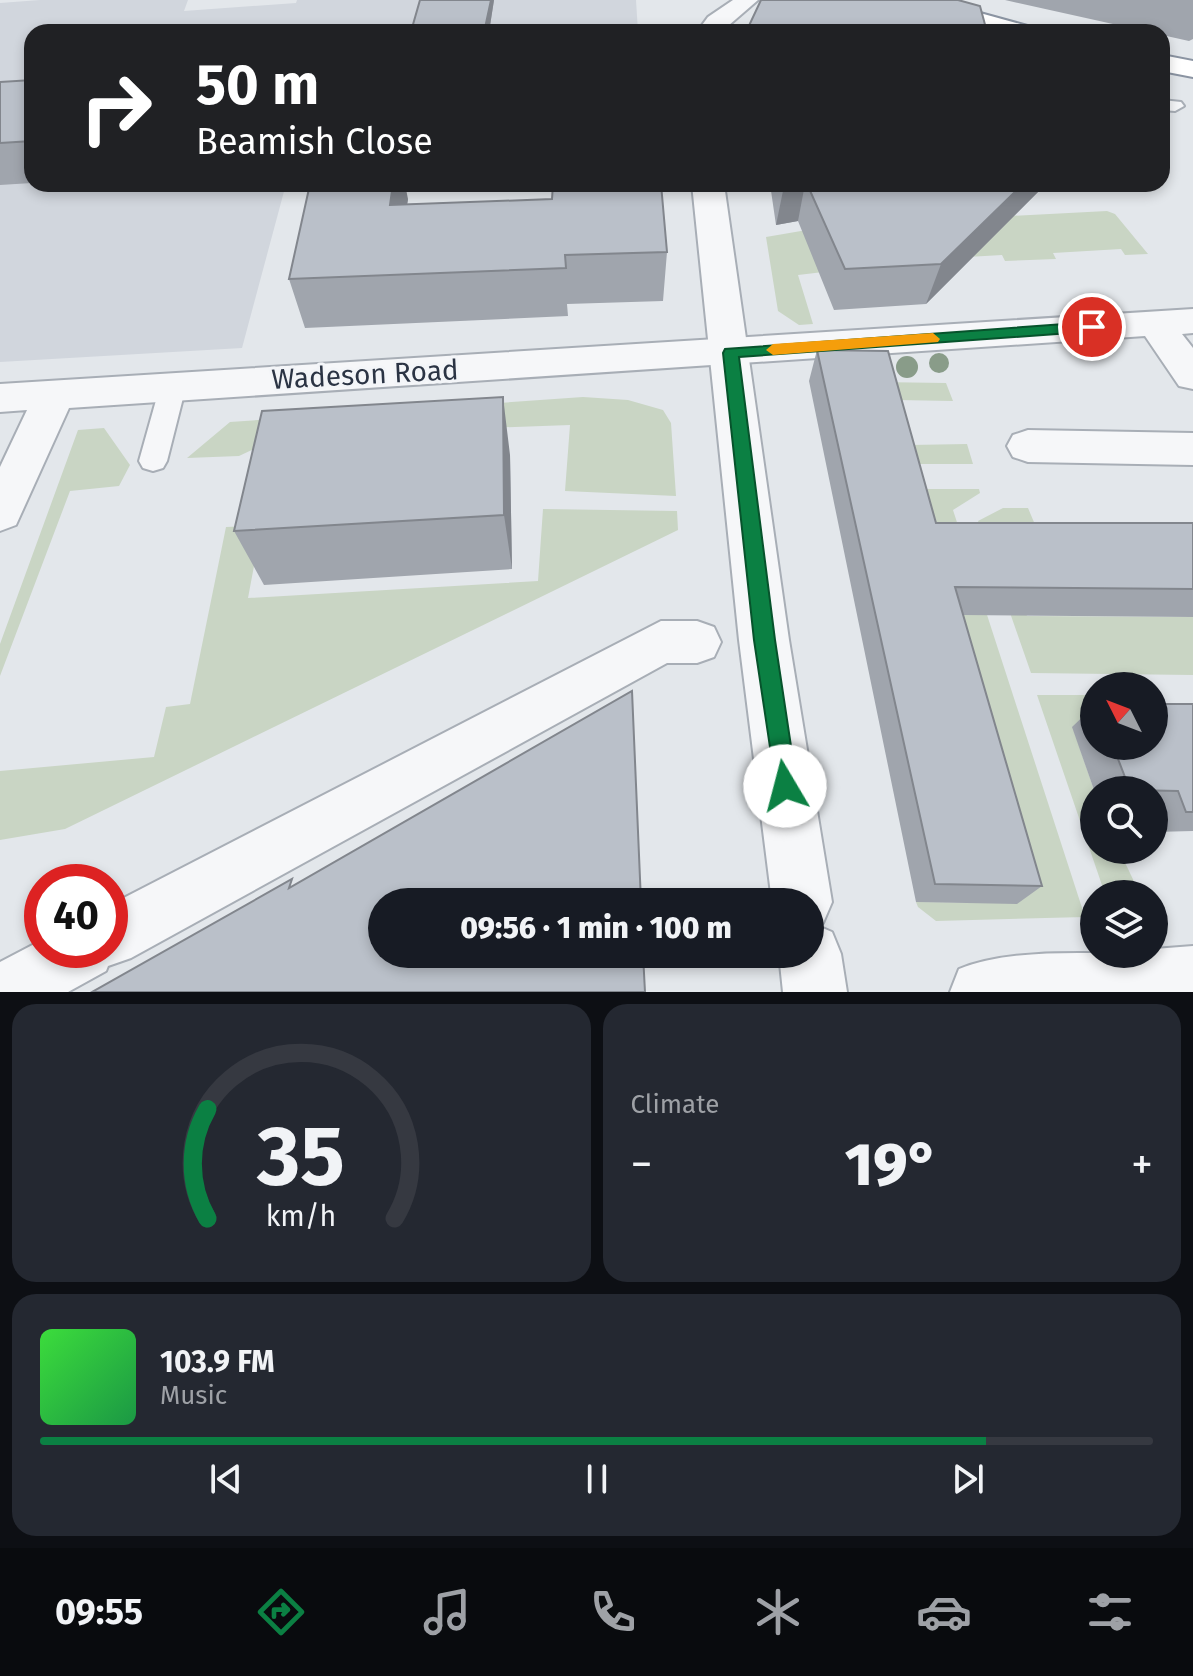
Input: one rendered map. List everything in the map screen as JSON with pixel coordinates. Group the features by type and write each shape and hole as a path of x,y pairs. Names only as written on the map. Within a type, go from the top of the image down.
{"highway":[{"path":"881,0 927,3 996,24"},
{"path":"1170,65 1193,69"}],"street":[{"path":"698,0 709,24"},
{"path":"717,24 739,9 746,0"},
{"path":"709,192 764,640 800,888"},
{"name":"Wadeson Road","path":"0,398 1193,321"},
{"path":"1155,323 1193,376"},
{"path":"0,513 55,394"},
{"path":"1028,446 1193,449"},
{"path":"128,927 661,642 697,642"},
{"path":"7,992 52,968"},
{"path":"812,968 815,992"},
{"path":"982,992 1193,978"}],"lane":[{"path":"153,461 173,386"}],"shaded area":[{"path":"188,0 184,11 296,3 297,0 636,0 638,24 24,24 24,192 284,192 242,348 0,362 0,3"}],"green space":[{"path":"1107,211 1115,214 1148,254 1125,255 1121,249 1053,253 1056,259 1005,261 1002,255 933,259 798,275 813,324 799,325 778,311 766,237 836,225"},
{"path":"877,382 946,383 953,401 897,400 910,445 967,444 973,464 914,464 920,489 979,489 980,493 953,510 1080,902 1080,917 936,921 916,902 1017,903"},
{"path":"583,397 628,400 663,410 671,423 676,496 565,491 570,425 284,435 239,456 187,458 230,422"},
{"path":"104,428 130,465 119,486 70,491 0,676 0,644 78,430"},
{"path":"1003,508 1028,508 1047,553 1005,553 1027,616 1193,617 1193,675 1168,675 1168,672 1031,673 978,521"},
{"path":"543,509 677,511 678,530 65,829 0,840 0,771 154,757 166,707 190,704 226,527 275,525 257,550 248,598 538,581"},
{"path":"1037,695 1080,695 1080,728 1073,728 1080,749 1080,760 1084,760 1089,776 1080,776 1080,821"},
{"path":"1095,864 1126,864 1133,880 1100,880"}],"building":[{"path":"420,0 491,0 486,24 413,24"},
{"path":"761,0 958,0 980,6 985,24 750,24"},
{"path":"24,80 24,142 0,143 0,82"},
{"path":"308,192 392,192 390,205 552,199 552,192 662,192 667,252 565,255 566,268 289,279"},
{"path":"811,192 1015,192 941,264 845,269"},
{"path":"817,350 888,351 936,523 1193,523 1193,589 955,587 1042,886 935,884"},
{"path":"503,397 504,515 234,531 262,411"},
{"path":"632,691 640,888 368,888 368,968 644,968 645,992 92,992 292,879 289,888"},
{"path":"1168,704 1193,704 1193,812 1186,812 1178,791 1168,791 1168,776 1125,776 1118,760 1168,760"}],"slow traffic":[{"path":"773,350 933,339"}],"route":[{"path":"785,786 764,640 731,353 1092,327"}]}
